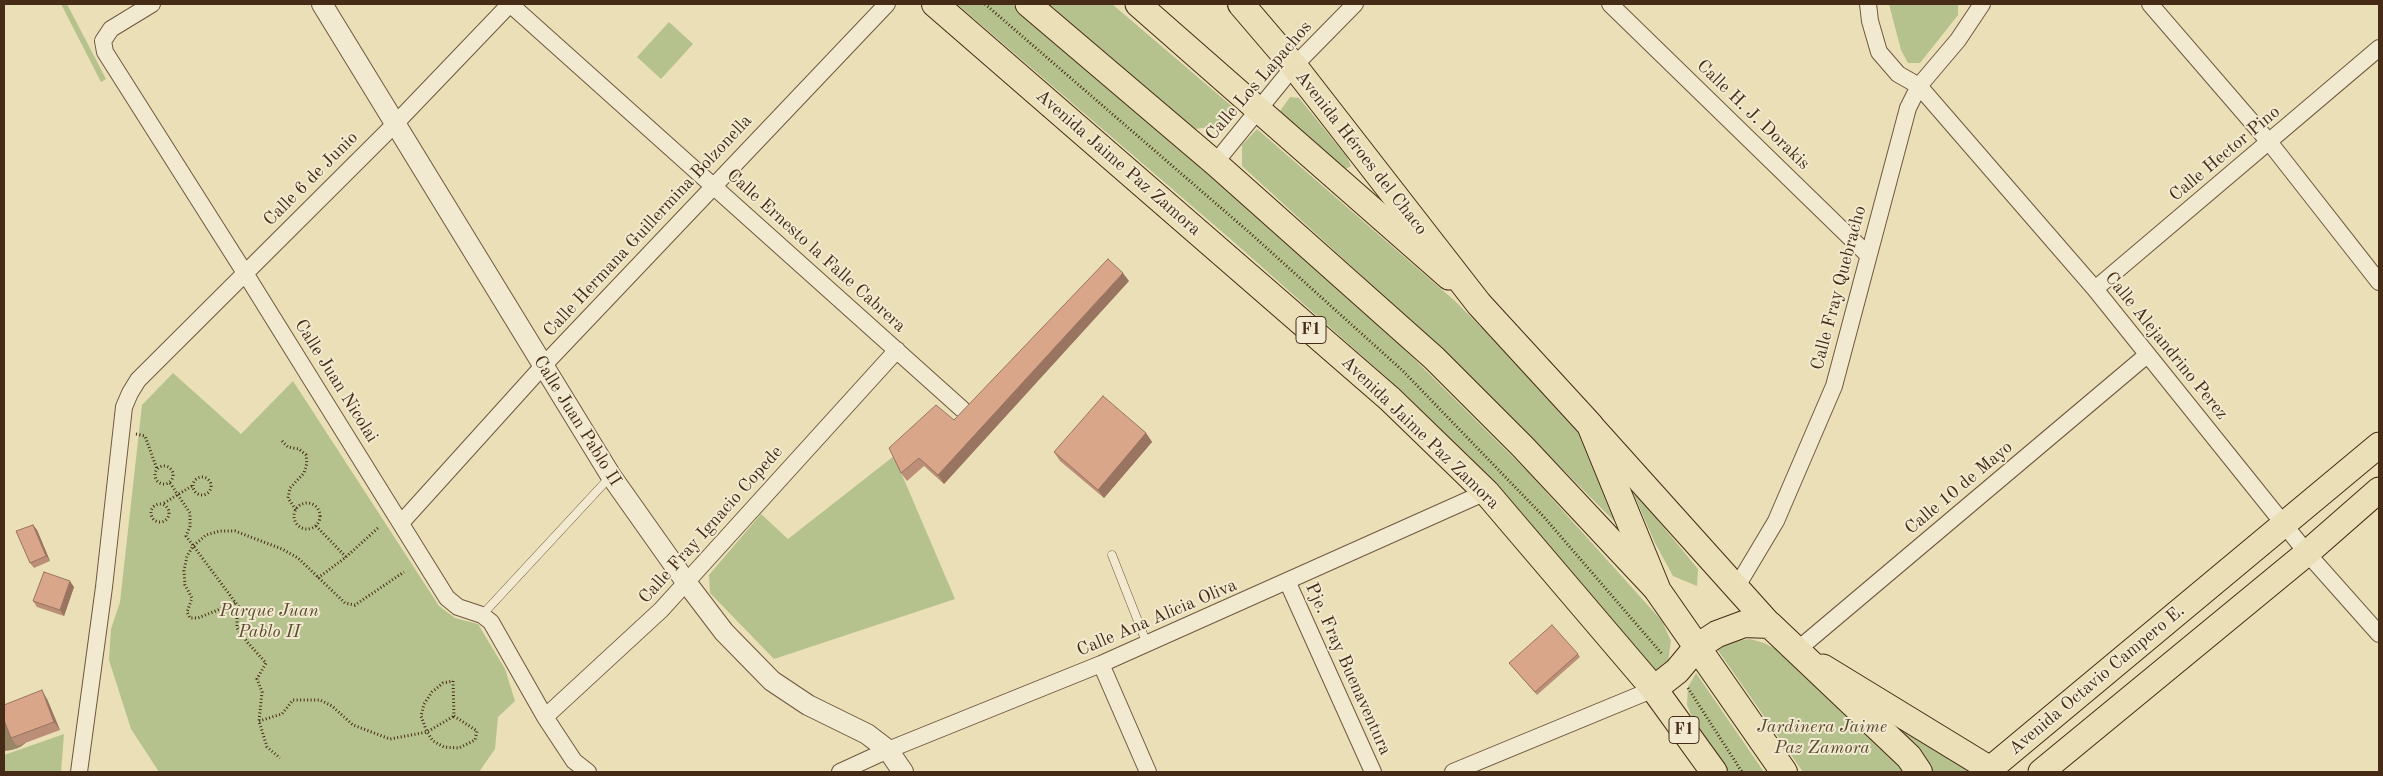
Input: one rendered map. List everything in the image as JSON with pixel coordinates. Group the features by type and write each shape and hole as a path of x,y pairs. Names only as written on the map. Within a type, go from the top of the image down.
{"highway":[{"name":"Avenida Jaime Paz Zamora","path":"936,4 1390,400 1486,492 1654,689 1714,772"},
{"name":"Avenida Héroes del Chaco","path":"1241,4 1294,66 1479,304"},
{"path":"1479,304 1590,425 1658,591 1784,772"},
{"path":"1654,689 1677,671 1697,647 1717,634 1744,624 1770,625 1909,757 1919,772"}],"main road":[{"path":"1028,4 1215,163 1434,358 1522,447 1658,591"},
{"path":"1138,4 1259,108 1479,304"},
{"path":"1590,425 1770,625"},
{"name":"Avenida Octavio Campero E.","path":"1796,650 1991,770 2379,445"},
{"name":"Avenida Octavio Campero E.","path":"2041,772 2307,553 2379,490"}],"street":[{"name":"Calle Juan Nicolai","path":"152,4 111,29 104,41 105,52 246,273 447,598 458,607 482,615"},
{"name":"Calle Juan Pablo II","path":"322,4 610,476 686,582 724,632 772,681 808,705 867,734 888,750 904,772"},
{"name":"Calle 6 de Junio","path":"79,772 104,587 124,407 138,380 395,124 510,4"},
{"name":"Calle Ernesto la Falle Cabrera","path":"510,4 962,409"},
{"name":"Calle Hermana Guillermina Bolzonella","path":"401,523 542,367 887,4"},
{"name":"Calle Los Lapachos","path":"1215,163 1294,66 1355,4"},
{"name":"Calle H. J. Dorakis","path":"1610,4 1868,255"},
{"name":"Calle Alejandrino Perez","path":"1868,4 1870,21 1879,52 1898,74 1919,86 2095,290 2307,553 2379,634"},
{"name":"Calle Fray Quebracho","path":"1736,588 1776,521 1834,386 1856,311 1868,255 1908,108 1919,86 1958,40 1982,4"},
{"path":"2150,4 2270,143 2379,282"},
{"name":"Calle Hector Pino","path":"2095,290 2270,143 2379,48"},
{"name":"Calle Fray Ignacio Copede","path":"545,717 661,610 897,350"},
{"name":"Calle 10 de Mayo","path":"1796,650 2147,356"},
{"name":"Calle Ana Alicia Oliva","path":"840,772 888,750 1148,644 1288,583 1486,492"},
{"name":"Pje. Fray Buenaventura","path":"1288,583 1373,772"},
{"path":"482,615 491,622 545,717 574,761 588,772"},
{"path":"1101,664 1148,772"},
{"path":"1453,772 1654,689"}],"lane":[{"path":"482,615 610,476"},
{"path":"1112,555 1148,644"}],"path":[{"path":"145,436 157,469 157,480 163,484 170,483"},
{"path":"282,441 288,446 306,454 307,463 304,473 290,488 288,498 296,510"},
{"path":"157,469 164,466 170,468 174,474 170,483"},
{"path":"163,504 168,508 170,515 166,520 159,522 153,518 151,510 156,504 163,504 178,495 192,486 195,479 202,476 208,479 211,486 209,492 203,495 196,493 192,486"},
{"path":"170,483 190,513 190,526 186,536 241,610 237,617 237,628 266,663 257,679 262,692 260,721 266,747 280,758"},
{"path":"304,504 315,506 320,513 316,526 306,529 297,525 294,515 296,510 304,504"},
{"path":"316,526 346,557"},
{"path":"318,578 346,557 379,528"},
{"path":"235,603 198,618 190,618 187,612 192,598 185,585 184,570 187,556 193,546 206,535 220,531 235,531 282,549 298,558 345,603 355,605 404,572"},
{"path":"453,681 454,716 477,731 475,740 459,748 444,747 433,741 427,732 422,716 424,704 432,692 442,683 453,681"},
{"path":"260,721 282,714 293,700 302,698 320,700 332,706 353,725 390,739 427,732 454,716"}],"green space":[{"path":"61,4 67,4 106,79 101,82"},
{"path":"957,4 1012,4 1263,216 1384,329 1528,472 1662,621 1671,641 1668,662 1655,671 1508,498 1405,394 1235,243"},
{"path":"1044,4 1112,4 1234,108 1216,126 1196,129 1179,120"},
{"path":"1889,4 1958,4 1958,15 1920,63 1908,63 1901,50"},
{"path":"669,22 693,44 661,79 637,57"},
{"path":"1290,97 1299,98 1347,157 1351,166 1342,171 1278,114"},
{"path":"1257,129 1455,301 1577,424 1622,529 1456,362 1242,166 1242,145"},
{"name":"Parque Juan Pablo II","path":"173,373 241,434 293,381 439,606 455,618 478,624 505,669 515,701 498,717 495,749 479,772 159,772 131,729 109,660 111,629 120,602 142,405"},
{"path":"894,456 955,599 774,659 710,593 709,575 761,514 788,539"},
{"path":"1631,488 1698,569 1697,586 1673,576 1655,543"},
{"name":"Jardinera Jaime Paz Zamora","path":"1750,639 1764,643 1784,653 1907,772 1803,772 1717,649 1735,641"},
{"name":"Jardinera Jaime Paz Zamora","path":"1696,673 1764,772 1726,772 1694,722 1687,705 1688,687"},
{"path":"1877,709 1943,755 1970,772 1933,772"},
{"path":"64,734 61,772 4,772 4,755"}],"building":[{"path":"1108,259 1123,273 938,475 919,458 901,473 889,448 936,405 954,420"},
{"path":"1103,396 1146,433 1098,490 1054,452"},
{"path":"33,525 46,556 30,563 16,531"},
{"path":"44,572 70,581 60,610 33,601"},
{"path":"1552,625 1578,654 1535,692 1509,663"},
{"path":"42,690 54,722 11,738 4,720 4,705"}],"taxiway":[{"path":"4,728 9,727"}]}
